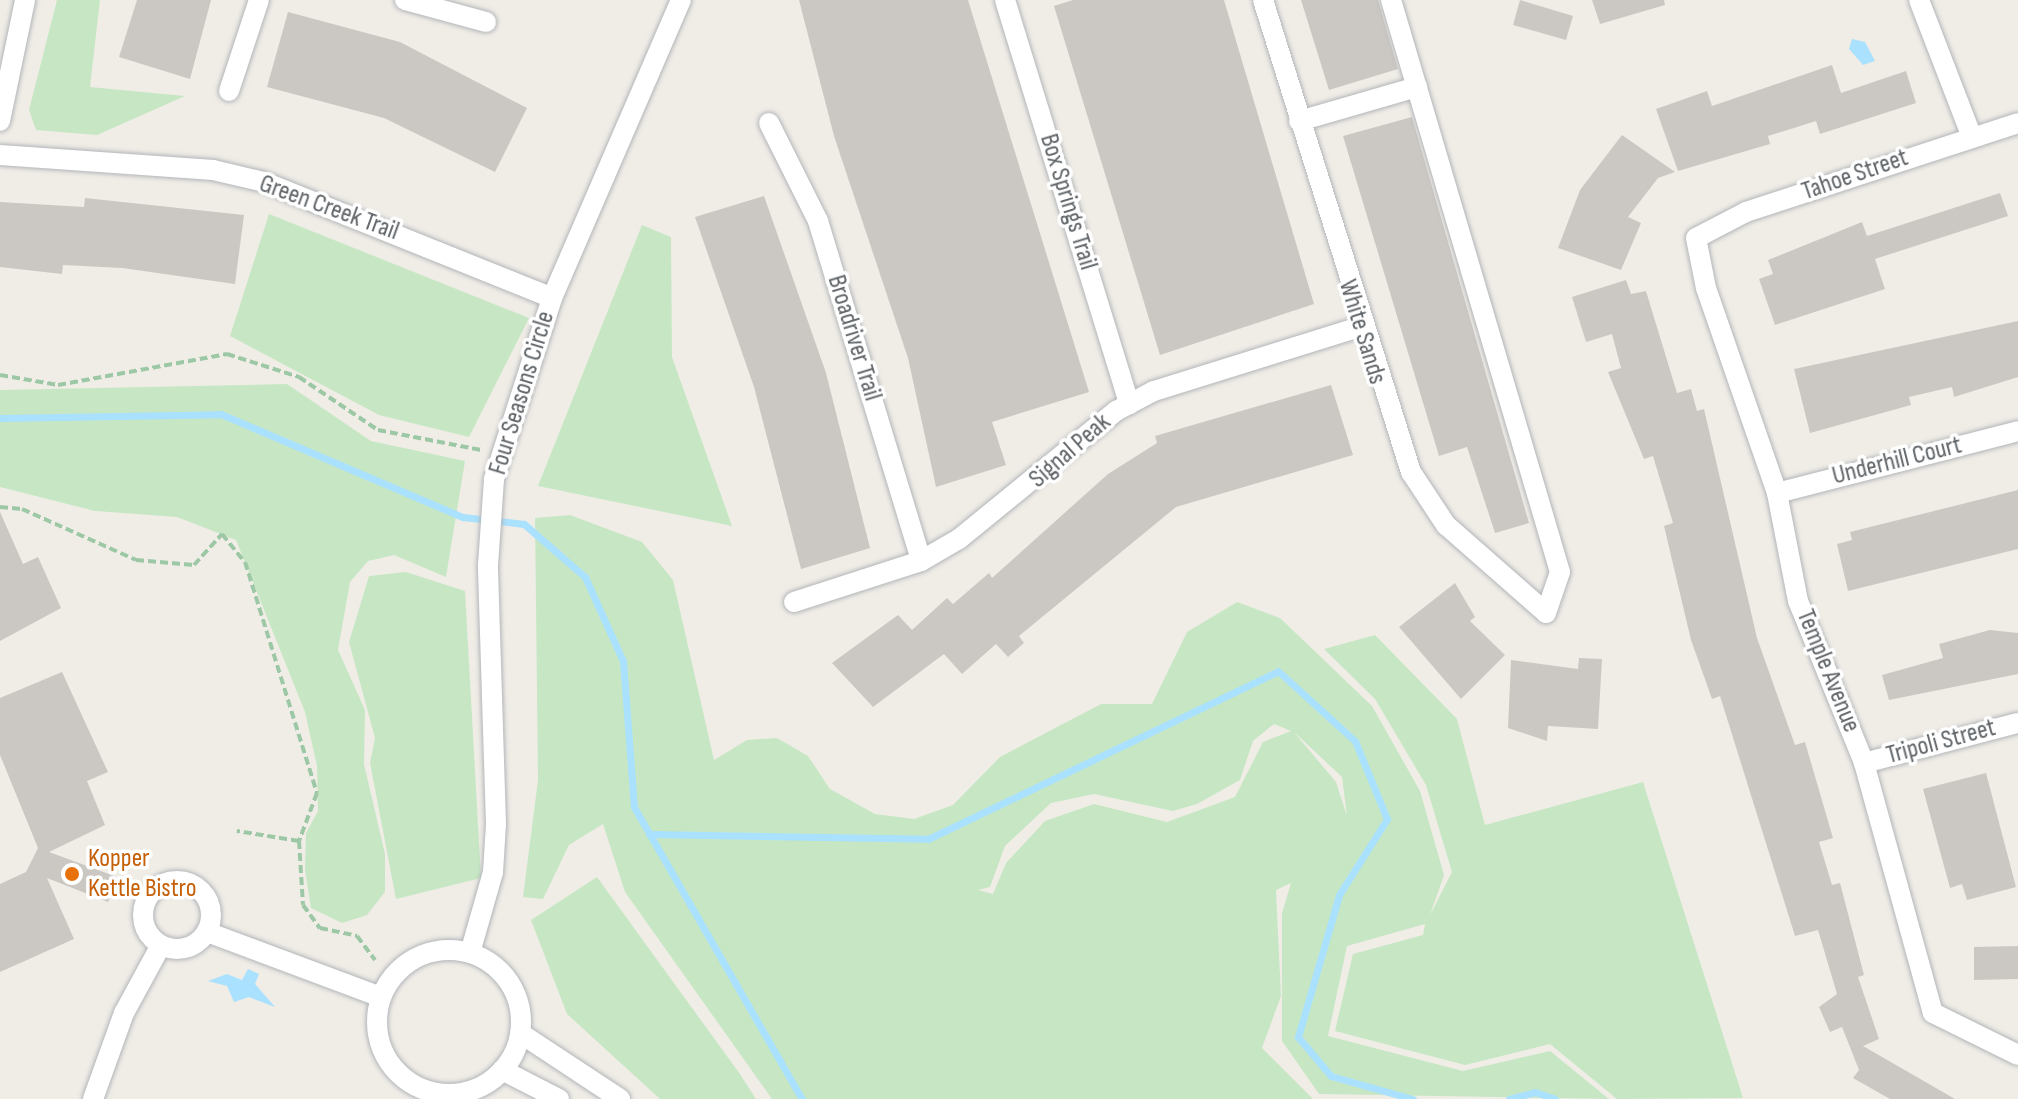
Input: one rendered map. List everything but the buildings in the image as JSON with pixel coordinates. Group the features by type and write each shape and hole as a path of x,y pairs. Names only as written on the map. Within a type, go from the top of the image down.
{"street":[{"path":"0,121 25,0"},
{"path":"229,91 259,0"},
{"path":"405,0 486,22"},
{"name":"Four Seasons Circle","path":"470,953 493,872 496,824 488,565 494,479 552,298 681,0"},
{"name":"Box Springs Trail","path":"1005,0 1129,404"},
{"name":"White Sands","path":"1263,0 1393,429 1427,500 1464,543 1546,613 1560,572 1417,87"},
{"path":"1299,121 1417,87 1391,0"},
{"path":"1919,0 1971,135"},
{"name":"Broadriver Trail","path":"769,123 818,221 921,561"},
{"name":"Tahoe Street","path":"1696,238 1746,212 1971,135 2018,123"},
{"name":"Green Creek Trail","path":"0,155 213,170 264,182 552,298"},
{"name":"Temple Avenue","path":"1696,238 1706,288 1777,493 1812,645 1864,763 1933,1013 2018,1055"},
{"name":"Signal Peak","path":"794,602 921,561 992,519 1129,404 1360,327"},
{"name":"Underhill Court","path":"1777,493 2018,431"},
{"name":"Tripoli Street","path":"1864,763 2018,723"},
{"path":"184,882 202,893 211,911 207,932 192,946 161,945 143,920 148,899 163,885 184,882"},
{"path":"207,932 381,997"},
{"path":"93,1099 124,1013 161,945"},
{"path":"449,950 470,953 489,961 515,993 520,1033 502,1070 466,1092 421,1094 389,1062 376,1019 381,997 407,963 449,950"},
{"path":"520,1033 620,1099"},
{"path":"502,1070 559,1099"}],"path":[{"path":"0,375 58,385 227,354 299,377 378,430 500,454"},
{"path":"0,507 22,509 136,560 194,565 222,534 245,562 317,793 299,841 303,905 320,928 357,936 375,960"},
{"path":"237,831 299,841"}],"green space":[{"path":"57,0 100,0 90,87 185,96 97,135 36,130 29,110"},
{"path":"269,214 529,318 469,437 379,415 230,336"},
{"path":"642,225 671,237 672,357 732,526 538,486"},
{"path":"287,384 371,441 465,461 446,577 394,555 368,561 350,582 338,650 365,710 364,764 385,854 385,892 367,915 342,923 311,908 305,870 306,833 318,811 317,766 305,712 236,540 177,517 95,511 0,487 0,390"},
{"path":"570,515 642,542 673,580 714,760 747,740 777,738 808,756 830,789 875,814 914,819 953,805 1000,757 1101,704 1152,704 1187,632 1237,602 1280,618 1372,706 1420,791 1444,875 1430,915 1452,872 1426,785 1375,699 1324,649 1375,635 1457,719 1485,825 1643,782 1743,1098 1617,1099 1550,1044 1465,1065 1335,1031 1353,954 1423,935 1425,924 1347,946 1328,1036 1463,1071 1550,1051 1609,1099 1319,1094 1282,1041 1282,913 1291,883 1276,890 1281,996 1262,1048 1313,1099 772,1099 625,892 603,824 569,845 543,899 523,897 538,780 535,518","holes":["1274,724 1291,731 1263,742 1235,797 1167,822 1094,804 1045,821 1006,863 993,894 978,890 990,887 1005,846 1051,803 1094,794 1173,811 1197,804 1240,780 1253,741","1294,732 1342,777 1347,816 1336,782"]},
{"path":"406,572 465,591 481,878 396,899 370,763 375,738 349,642 369,576"},
{"path":"597,877 756,1099 660,1099 567,1014 531,920"}],"water":[{"path":"1852,39 1865,42 1875,61 1863,65 1849,49"},
{"path":"248,969 259,974 255,984 275,1007 249,997 234,1002 227,986 208,981 227,974 242,980"}],"waterway":[{"path":"0,418 221,414 463,517 524,524 585,577 623,661 634,807 802,1099"},
{"path":"649,834 928,839 1278,671 1355,741 1387,819 1339,895 1298,1037 1331,1076 1413,1099"},
{"path":"1509,1099 1535,1092 1555,1099"}],"place":[{"name":"Kopper Kettle Bistro","path":"72,874"}]}
